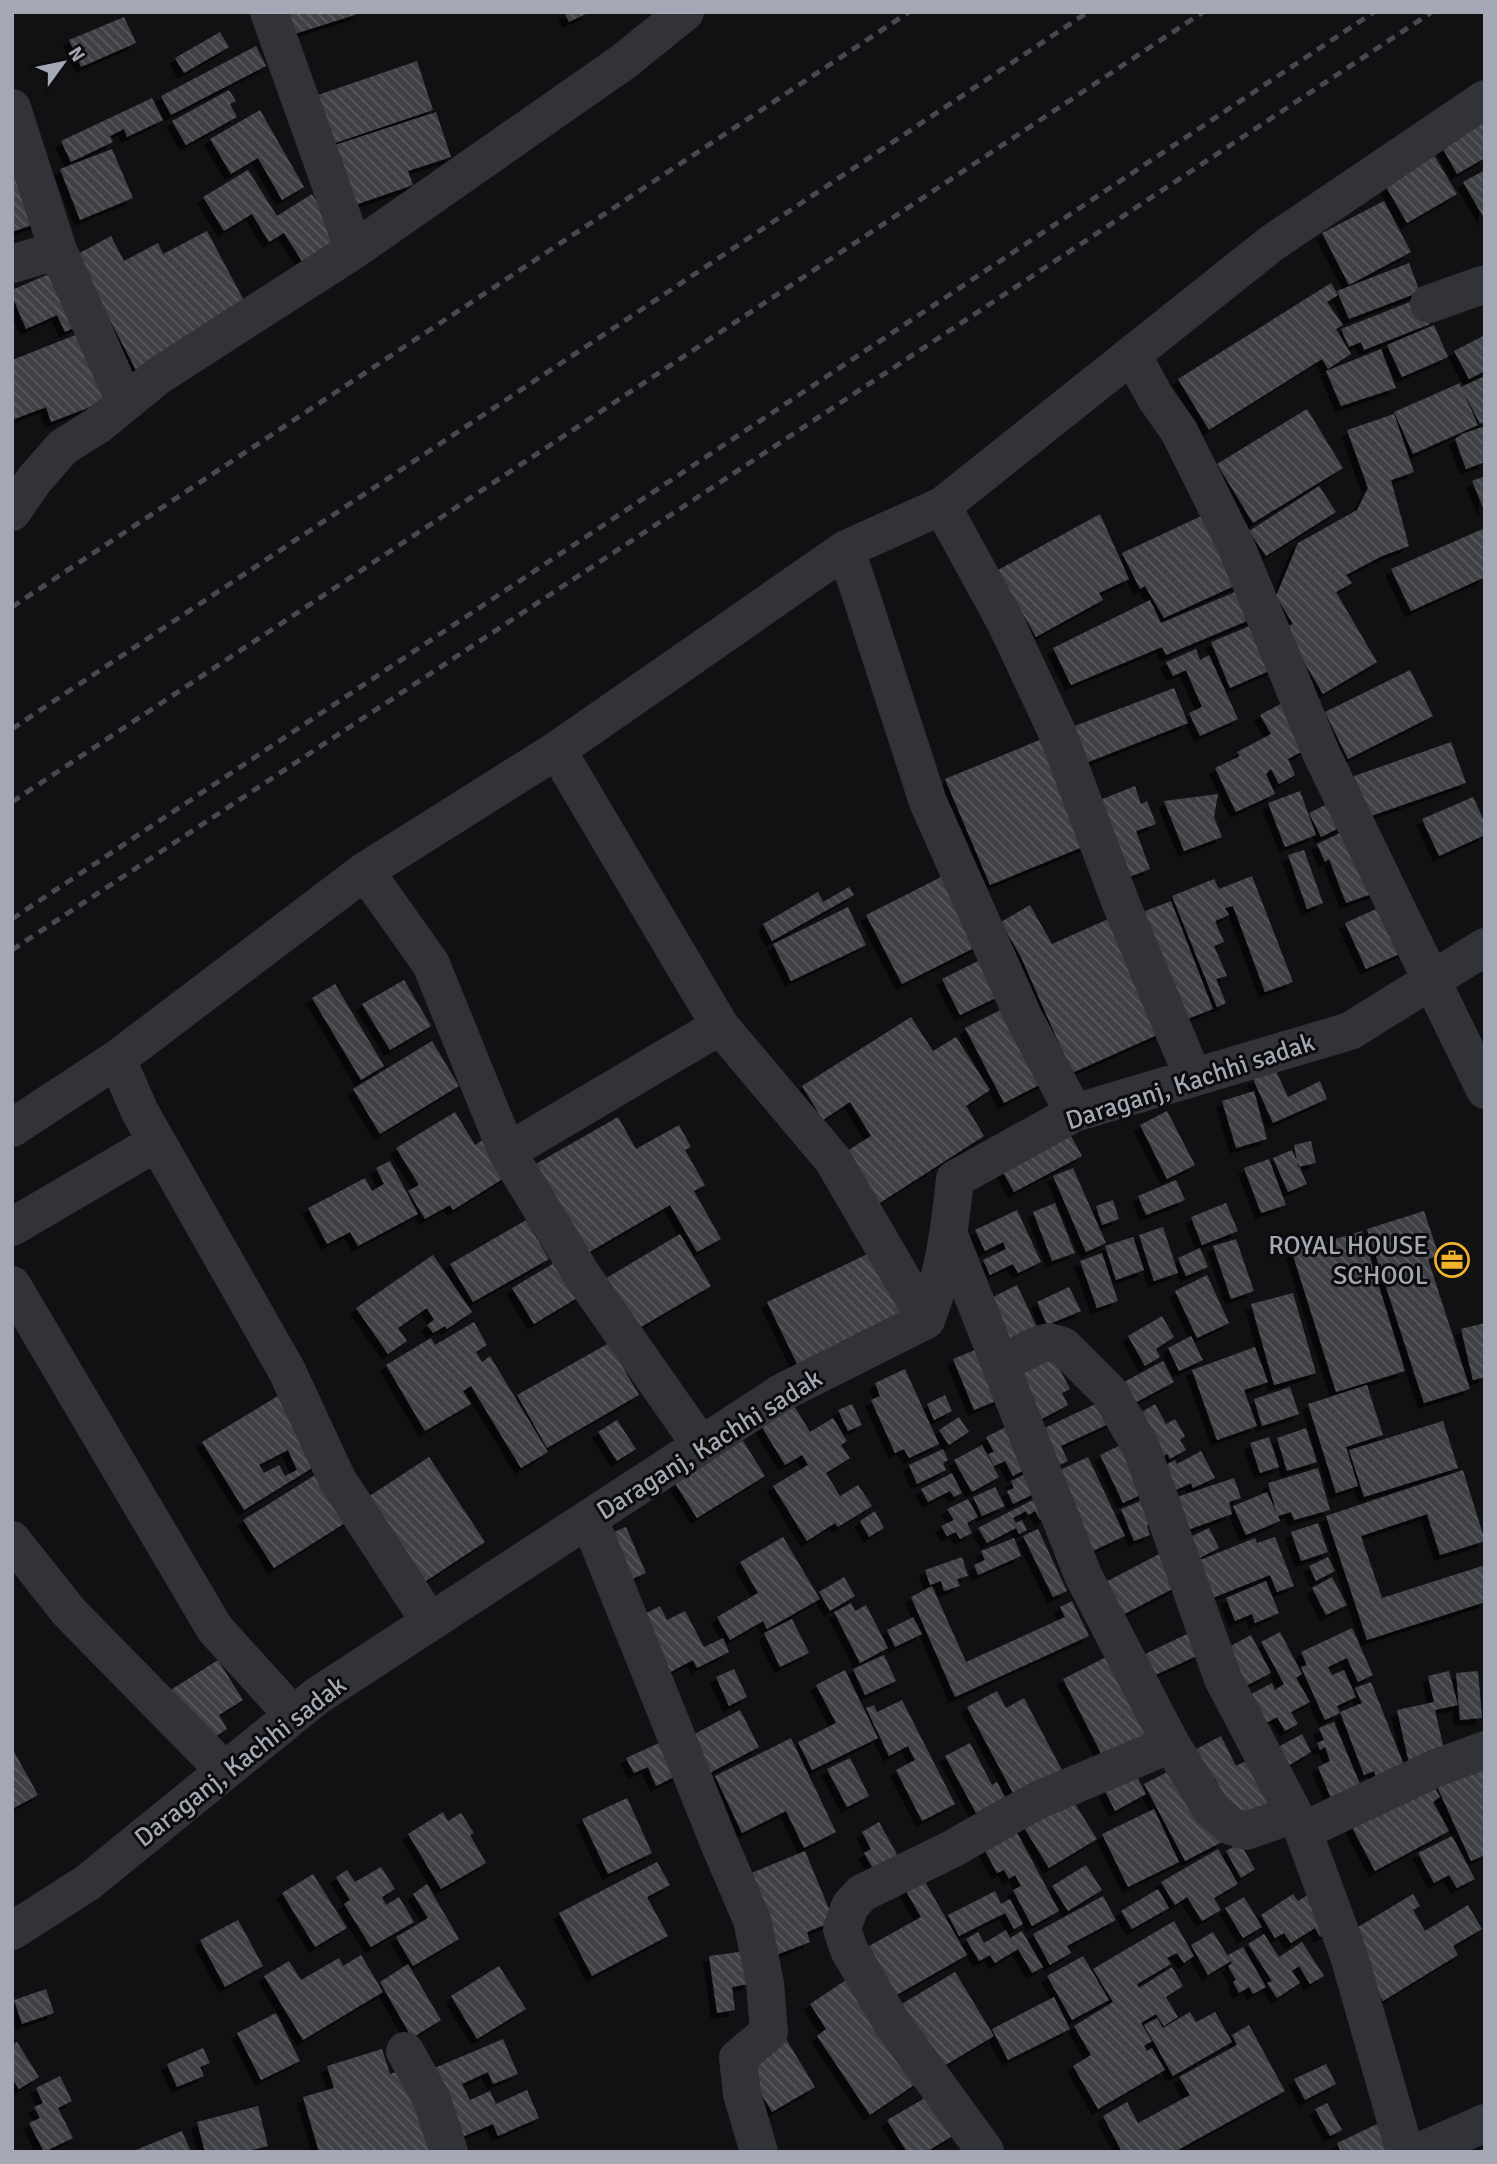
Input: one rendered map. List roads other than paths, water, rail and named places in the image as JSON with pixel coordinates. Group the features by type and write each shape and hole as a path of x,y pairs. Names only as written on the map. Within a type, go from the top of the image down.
{"street":[{"path":"269,12 354,250"},
{"path":"12,512 34,480 63,447 97,425 158,376 354,250 623,62 685,12"},
{"path":"12,1128 117,1059 365,871 557,750 846,549 942,506 1272,243 1485,99"},
{"path":"12,108 58,250 125,402"},
{"path":"12,264 58,250"},
{"path":"1429,304 1485,286"},
{"path":"1133,356 1155,397 1179,431 1236,545 1321,753 1485,1090"},
{"path":"942,506 1005,621 1057,732 1120,901 1193,1077"},
{"path":"846,549 928,802 1023,1017 1074,1113"},
{"path":"557,750 720,1026 832,1160 926,1320"},
{"path":"365,871 431,964 507,1152 582,1275 700,1444"},
{"name":"Daraganj, Kachhi sadak","path":"12,1931 87,1883 317,1696 780,1393 926,1320 936,1294 949,1235 955,1179 1074,1113 1350,1031 1485,947"},
{"path":"507,1152 720,1026"},
{"path":"117,1059 140,1112 287,1371 337,1479 430,1622"},
{"path":"12,1227 158,1142"},
{"path":"949,1235 1083,1575 1171,1744 1210,1809 1231,1826 1246,1830 1298,1823 1485,1750"},
{"path":"12,1285 215,1629 293,1715"},
{"path":"1000,1364 1038,1345 1049,1342 1063,1346 1109,1392 1142,1447 1223,1679 1298,1823 1349,1956 1405,2152"},
{"path":"589,1520 752,1920 765,1983 769,2032 738,2058 742,2094 759,2152"},
{"path":"12,1540 69,1612 225,1771"},
{"path":"985,2151 892,2023 849,1950 842,1929 850,1906 862,1893 953,1849 1037,1801 1171,1744"},
{"path":"405,2051 432,2100 449,2152"},
{"path":"1419,2152 1485,2123"}],"railway":[{"path":"12,607 909,12"},
{"path":"12,729 1088,12"},
{"path":"12,802 1203,12"},
{"path":"12,919 1374,12"},
{"path":"12,950 1432,12"}],"place":[{"name":"ROYAL HOUSE SCHOOL","path":"1452,1260"}]}
